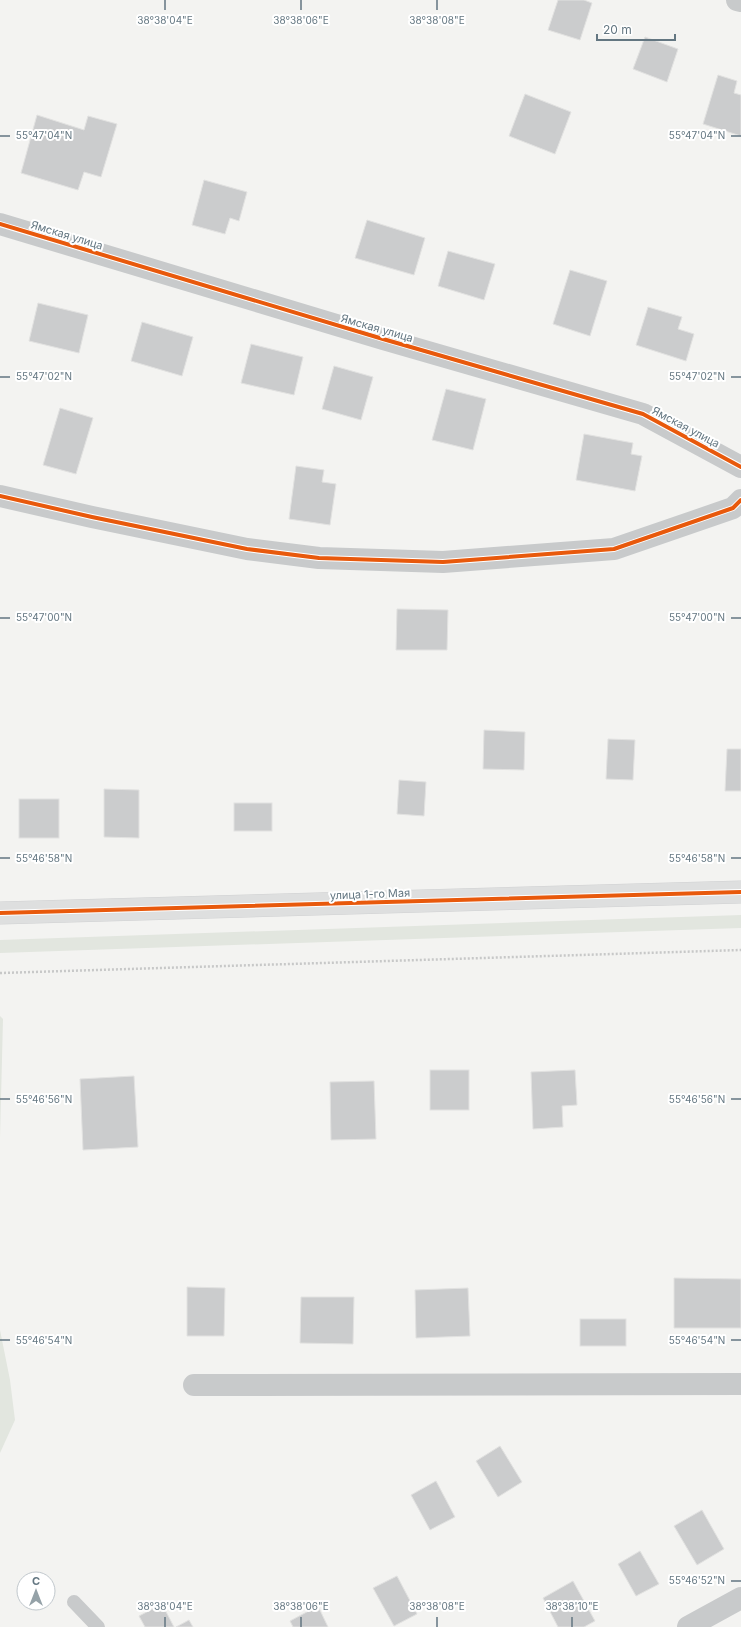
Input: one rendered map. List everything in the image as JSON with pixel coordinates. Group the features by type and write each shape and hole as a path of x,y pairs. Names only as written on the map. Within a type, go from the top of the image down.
{"street":[{"path":"737,0 741,1"},
{"name":"Ямская улица","path":"0,224 383,339 643,414 741,467"},
{"path":"0,496 92,517 247,549 319,558 443,562 614,549 733,508 741,500"},
{"name":"улица 1-го Мая","path":"0,914 741,892"},
{"path":"194,1385 741,1384"},
{"path":"688,1627 741,1598"}],"lane":[{"path":"74,1602 98,1627"}],"path":[{"path":"0,972 741,950"}],"shaded area":[{"path":"741,915 741,928 0,953 0,940"},
{"path":"0,1016 3,1019 0,1138"},
{"path":"0,1330 10,1380 15,1420 0,1453"}],"building":[{"path":"558,0 584,0 592,3 580,40 548,30"},
{"path":"645,37 678,49 667,82 633,69"},
{"path":"718,75 737,81 734,93 741,95 741,136 703,124"},
{"path":"525,94 571,112 555,154 509,136"},
{"path":"37,115 84,130 88,116 117,124 101,177 84,172 78,190 21,173"},
{"path":"204,180 247,192 239,221 230,218 225,234 192,225"},
{"path":"367,220 425,238 414,275 355,258"},
{"path":"448,251 495,264 484,300 438,286"},
{"path":"570,270 607,281 590,336 553,324"},
{"path":"38,303 88,315 79,353 29,341"},
{"path":"648,307 682,317 678,329 694,334 686,361 636,345"},
{"path":"142,322 193,337 182,376 131,361"},
{"path":"251,344 303,357 294,395 241,383"},
{"path":"334,366 373,377 361,420 322,409"},
{"path":"446,389 486,399 473,450 432,440"},
{"path":"60,408 93,418 76,474 43,465"},
{"path":"584,434 633,443 631,454 642,456 635,491 576,480"},
{"path":"296,466 324,470 322,482 336,484 330,525 289,519"},
{"path":"397,609 448,610 447,650 396,650"},
{"path":"484,730 525,732 524,770 483,769"},
{"path":"608,739 635,740 633,780 606,779"},
{"path":"727,749 741,749 741,791 725,791"},
{"path":"399,780 426,782 424,816 397,814"},
{"path":"104,789 139,790 139,838 104,837"},
{"path":"19,799 59,799 59,838 19,838"},
{"path":"234,803 272,803 272,831 234,831"},
{"path":"430,1070 469,1070 469,1110 430,1110"},
{"path":"575,1070 577,1105 562,1106 563,1127 533,1129 531,1072"},
{"path":"134,1076 138,1147 83,1150 80,1079"},
{"path":"374,1081 376,1139 331,1140 330,1082"},
{"path":"674,1278 741,1279 741,1328 674,1328"},
{"path":"187,1287 225,1288 224,1336 187,1336"},
{"path":"468,1288 470,1336 416,1338 415,1290"},
{"path":"301,1297 354,1297 353,1344 300,1343"},
{"path":"580,1319 626,1319 626,1346 580,1346"},
{"path":"500,1446 522,1482 498,1497 476,1461"},
{"path":"436,1481 455,1517 430,1530 411,1495"},
{"path":"702,1510 724,1549 697,1565 674,1526"},
{"path":"640,1551 659,1584 636,1596 618,1564"},
{"path":"397,1576 417,1614 394,1626 373,1588"},
{"path":"573,1581 595,1621 584,1627 558,1627 543,1598"},
{"path":"162,1604 174,1627 145,1627 139,1616"},
{"path":"318,1606 328,1627 293,1627 290,1621"},
{"path":"189,1620 193,1627 176,1627"}],"cycle path":[{"path":"0,224 383,339 643,414 741,467"},
{"path":"0,496 92,517 247,549 319,558 443,562 614,549 733,508 741,500"},
{"path":"0,913 741,892"}]}
